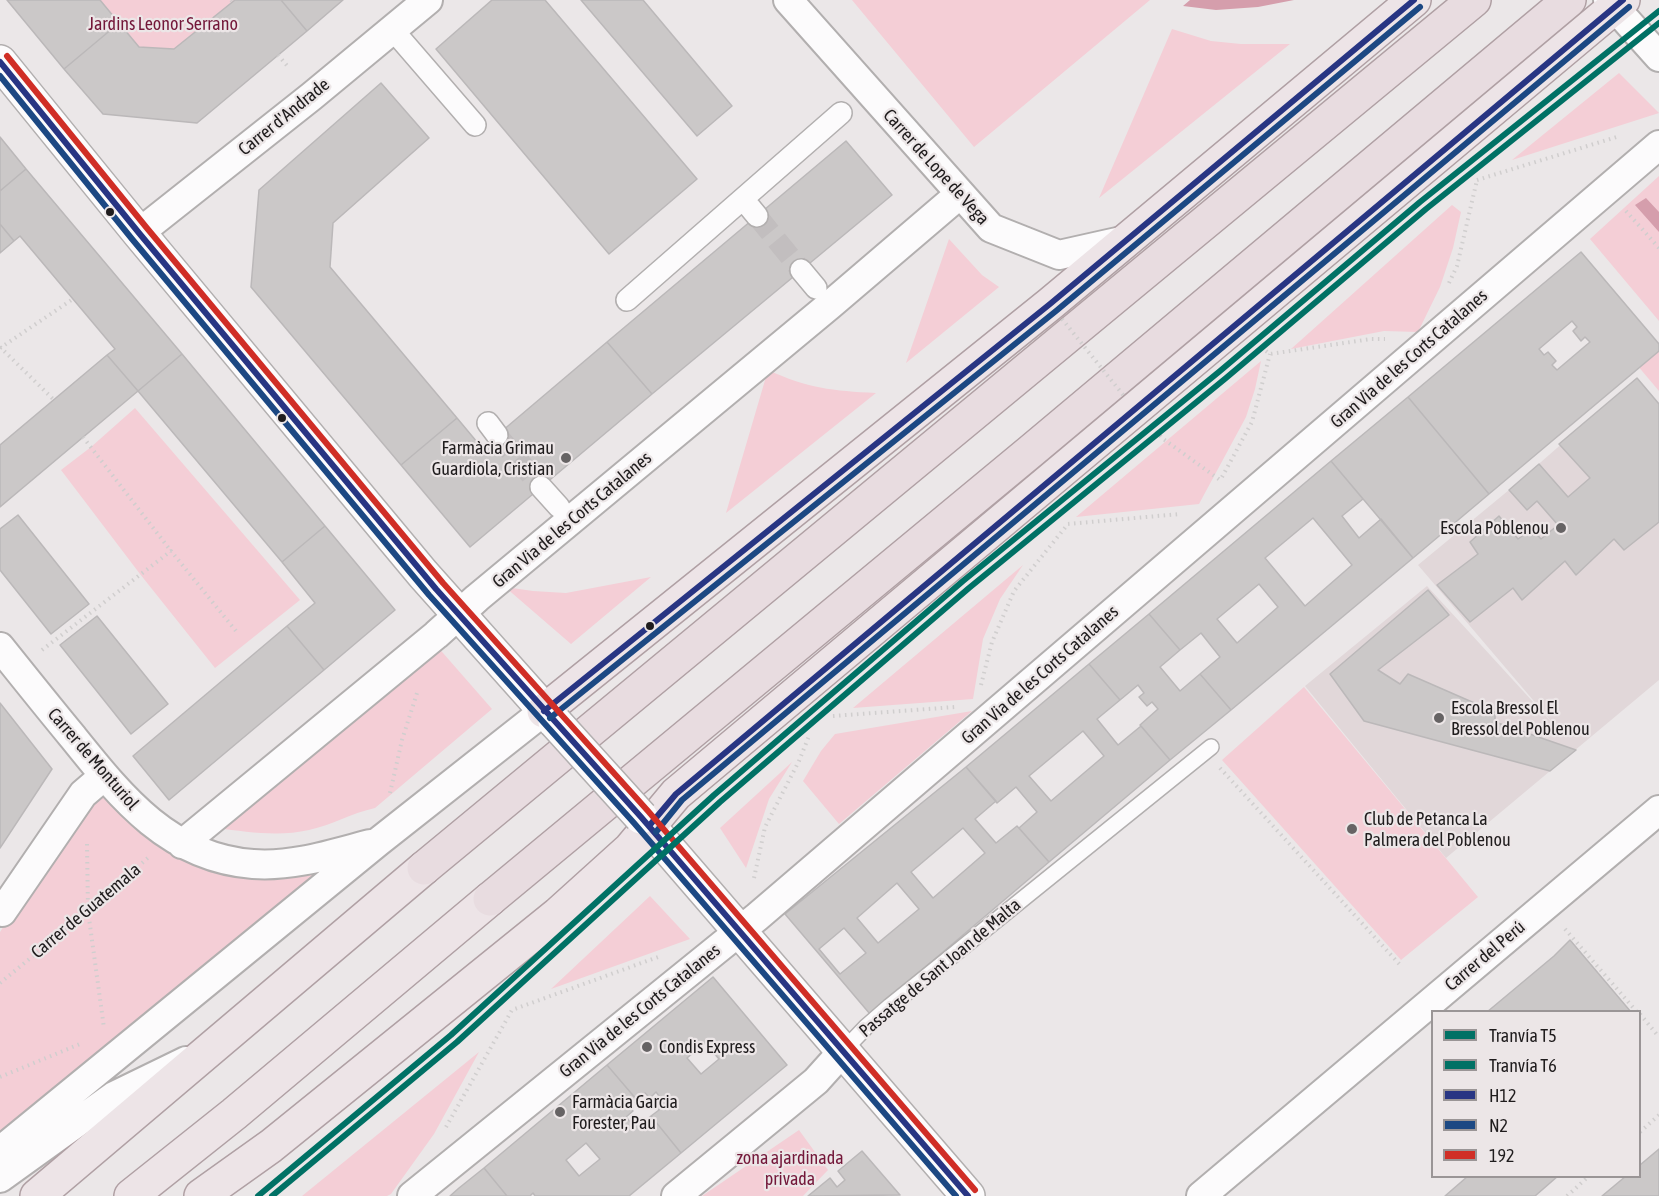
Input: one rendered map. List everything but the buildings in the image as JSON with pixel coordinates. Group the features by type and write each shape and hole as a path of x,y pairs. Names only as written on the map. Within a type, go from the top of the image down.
{"highway":[{"path":"424,868 1474,0"},
{"path":"489,899 1013,466 1569,0"}],"main road":[{"path":"550,716 1050,304 1414,0"},
{"path":"201,1196 271,1146 547,923 630,849 645,821 1129,402 1615,2"},
{"path":"0,62 139,233 459,615 645,821 968,1196"},
{"path":"37,1196 424,868"},
{"path":"131,1196 234,1114 489,899"}],"street":[{"name":"Carrer d'Andrade","path":"139,233 312,96 428,0"},
{"name":"Carrer de Lope de Vega","path":"788,0 991,228 1059,255 1126,240"},
{"path":"1615,2 1659,57"},
{"path":"392,29 475,125"},
{"path":"627,300 841,113"},
{"name":"Gran Via de les Corts Catalanes","path":"412,1196 740,931 983,712 1209,518 1428,343 1659,145"},
{"name":"Gran Via de les Corts Catalanes","path":"177,841 459,615 960,194"},
{"path":"743,198 757,216"},
{"path":"801,270 816,288"},
{"name":"Gran Via de les Corts Catalanes","path":"541,487 559,507"},
{"name":"Carrer de Monturiol","path":"0,647 104,776 141,815 177,841 205,855 253,864 309,860 378,842"},
{"path":"0,1151 378,842 550,716"},
{"path":"1,912 83,794 104,776"},
{"name":"Carrer del Perú","path":"1201,1196 1659,810"},
{"path":"0,1178 114,1096 208,1050"},
{"name":"Passatge de Sant Joan de Malta","path":"676,1196 816,1082 843,1052"},
{"path":"215,1196 271,1146"}],"lane":[{"name":"Passatge de Sant Joan de Malta","path":"843,1052 890,1006 1208,750"}],"path":[{"path":"278,55 289,68"},
{"path":"1448,287 1457,266 1475,178 1625,135"},
{"path":"1621,206 1659,248"},
{"path":"54,399 0,347 73,299"},
{"path":"1062,319 1129,402 1162,438 1220,480"},
{"path":"833,716 983,712 992,642 1014,591 1066,523 1209,518 1220,480 1252,422 1268,352 1371,339 1424,339 1428,343"},
{"path":"84,437 171,551 236,631"},
{"path":"18,670 171,551"},
{"path":"387,804 402,740 419,689"},
{"path":"752,888 765,827 799,761 808,736"},
{"path":"1208,750 1402,967"},
{"path":"83,794 86,814 88,911 105,1030"},
{"name":"Carrer de Guatemala","path":"0,983 177,841"},
{"path":"1565,929 1635,1010"},
{"name":"Gran Via de les Corts Catalanes","path":"442,1134 512,1010 664,954"},
{"path":"1641,1016 1659,1036"},
{"path":"0,1077 82,1043"},
{"path":"1641,1131 1659,1115"},
{"path":"1567,1196 1587,1178"}],"shaded area":[{"path":"1190,0 1294,0 1258,7 1216,10 1183,6"},
{"path":"1646,198 1659,212 1659,232 1635,205"},
{"path":"1637,378 1659,404 1659,680 1446,858 1305,686 1427,586 1556,727 1418,565 1509,490"}],"green space":[{"name":"Jardins Leonor Serrano","path":"100,0 235,0 174,49 139,47"},
{"path":"852,0 1150,0 974,147"},
{"path":"1172,29 1211,41 1241,44 1290,44 1099,198"},
{"path":"1619,73 1659,113 1512,160"},
{"path":"1659,176 1659,321 1590,239"},
{"path":"1452,205 1461,212 1453,248 1440,287 1418,332 1384,331 1291,349"},
{"path":"949,239 982,275 999,287 906,363"},
{"path":"1659,348 1659,391 1637,365"},
{"path":"1261,361 1246,417 1199,504 1076,517"},
{"path":"768,370 820,388 876,393 726,513"},
{"path":"135,408 300,600 215,668 61,470"},
{"path":"1023,565 1000,599 983,639 973,699 853,708"},
{"path":"651,577 571,644 505,587 566,593"},
{"path":"436,645 492,709 375,808 317,828 298,832 263,833 217,828"},
{"name":"Club de Petanca La Palmera del Poblenou","path":"1304,687 1478,897 1401,960 1222,760"},
{"path":"972,711 839,824 803,781 821,751 835,734"},
{"path":"792,762 769,799 746,868 720,828"},
{"path":"108,793 145,830 327,865 0,1141 0,932 68,828"},
{"path":"650,896 690,939 551,989"},
{"path":"479,1052 434,1134 391,1194 387,1196 302,1196"},
{"name":"zona ajardinada privada","path":"799,1130 828,1170 803,1196 702,1196"}],"tunnel":[{"path":"757,216 801,270"},
{"path":"497,435 541,487"}],"tram line":[{"name":"T5","path":"258,1196 451,1035 714,795 963,581 1220,371 1420,202 1659,11"},
{"name":"T6","path":"272,1196 457,1042 720,802 969,588 1226,378 1426,209 1659,23"}],"transit line":[{"name":"H12","path":"544,711 1050,304 1414,0"},
{"name":"H12","path":"649,826 676,794 1623,0"},
{"name":"N2","path":"550,718 1056,311 1420,7"},
{"name":"N2","path":"656,832 682,800 1629,7"},
{"name":"192","path":"7,56 146,227 443,583 648,811 975,1190"},
{"name":"H12","path":"0,62 139,233 436,589 641,817 968,1196"},
{"name":"N2","path":"0,76 132,239 429,595 634,823 956,1196"}],"place":[{"name":"Farmàcia Grimau Guardiola, Cristian","path":"566,458"},
{"name":"Escola Poblenou","path":"1561,528"},
{"name":"Escola Bressol El Bressol del Poblenou","path":"1439,718"},
{"name":"Club de Petanca La Palmera del Poblenou","path":"1352,829"},
{"name":"Condis Express","path":"647,1047"},
{"name":"Farmàcia Garcia Forester, Pau","path":"560,1112"}]}
